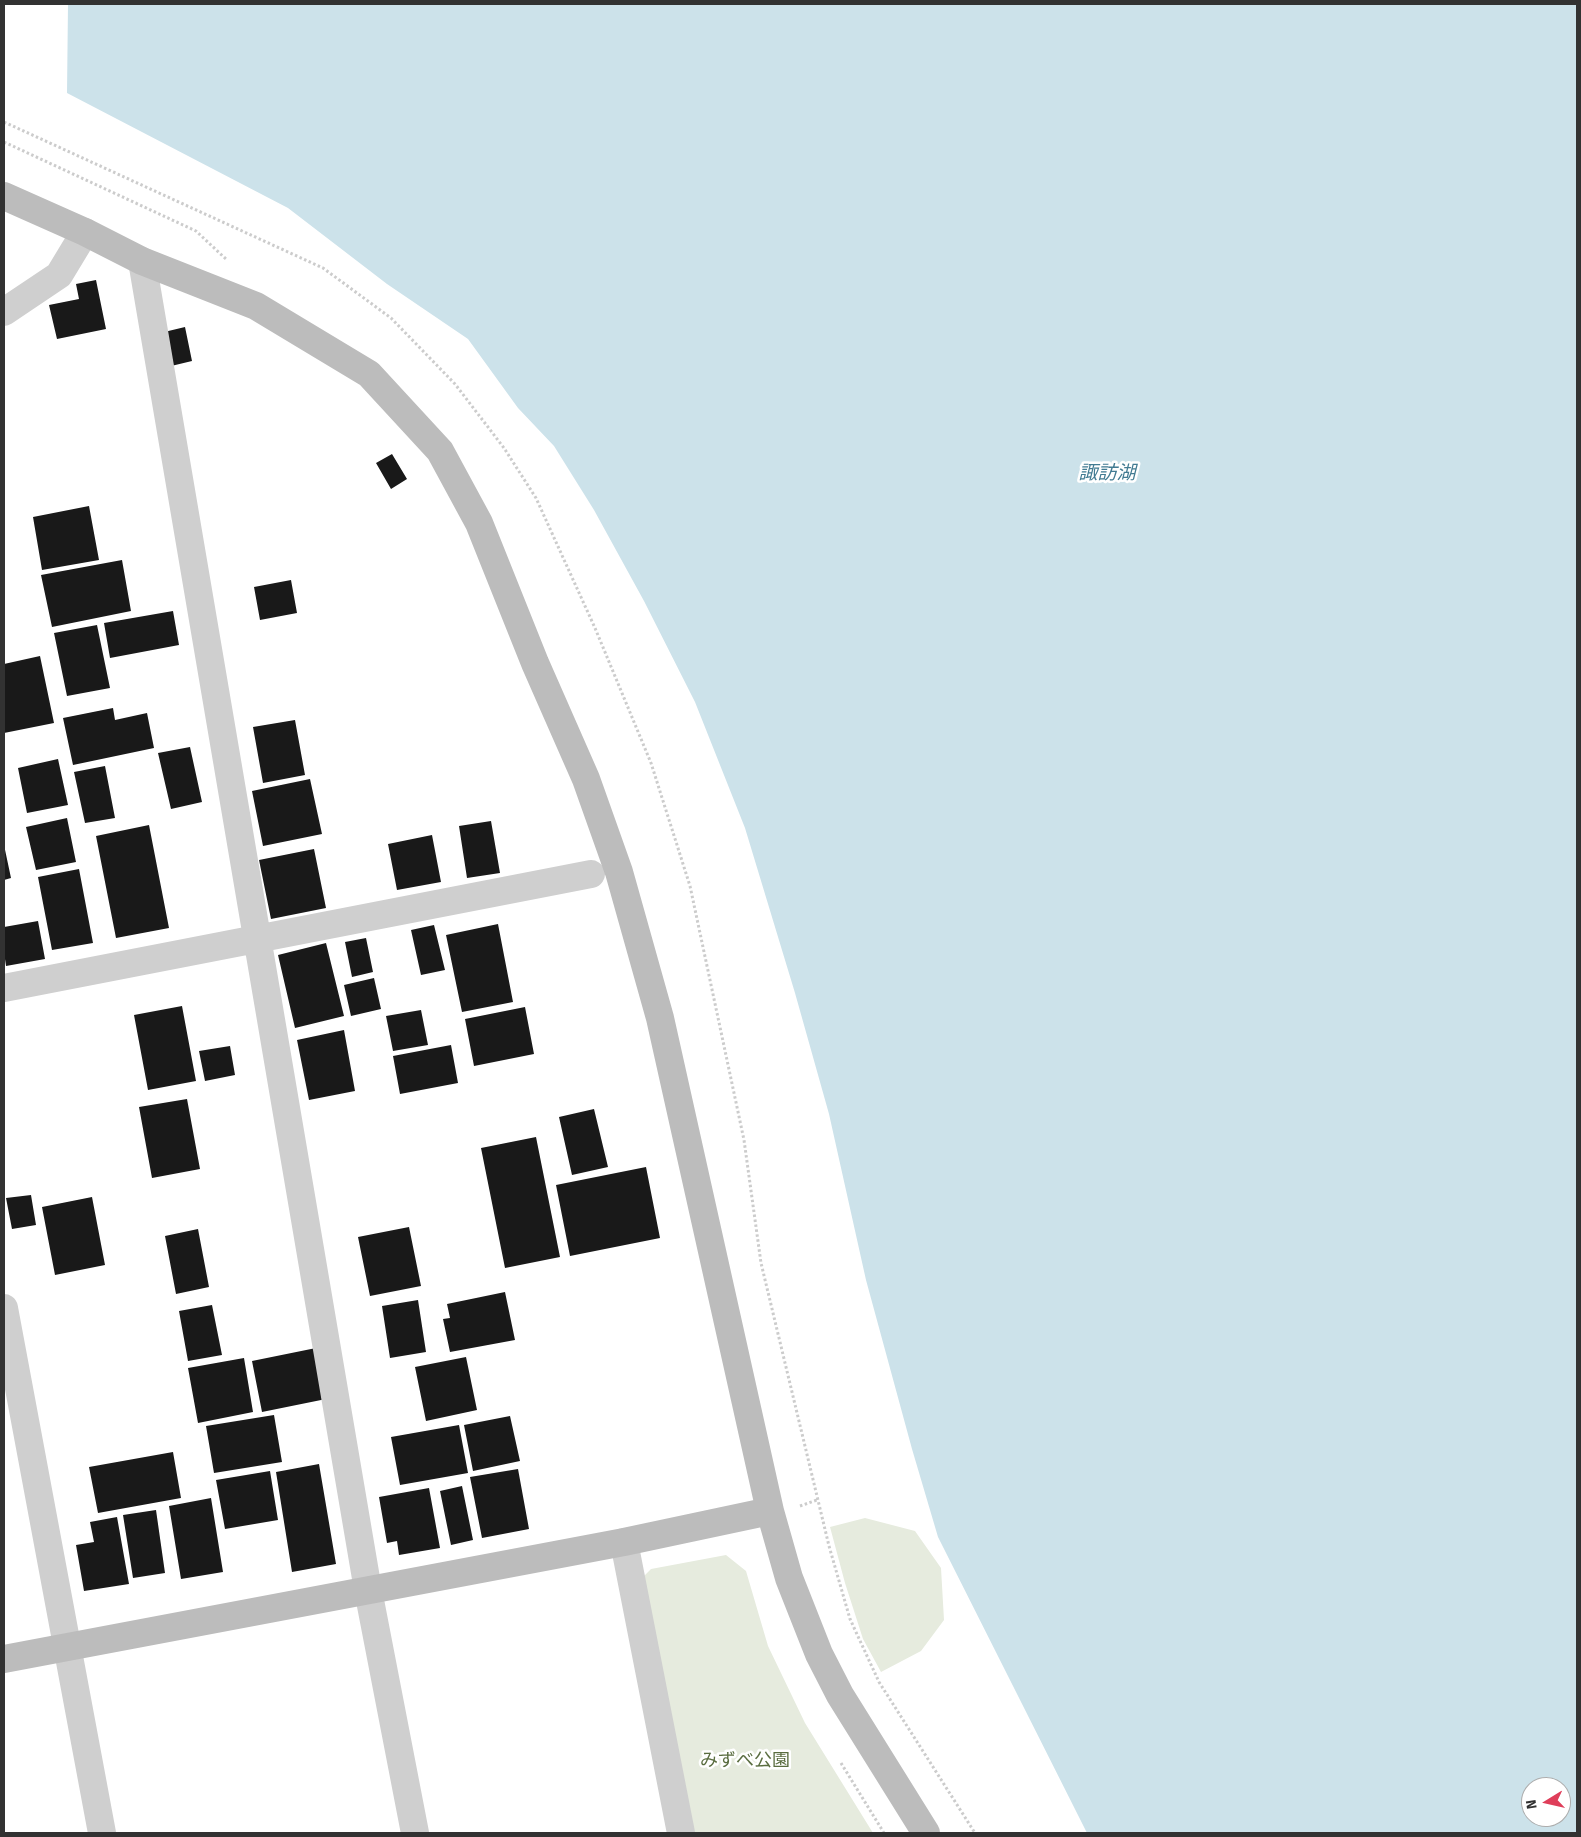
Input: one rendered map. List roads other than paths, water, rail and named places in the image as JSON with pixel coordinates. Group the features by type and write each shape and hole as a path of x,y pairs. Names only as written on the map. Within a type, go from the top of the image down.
{"street":[{"path":"4,196 85,232 142,261 256,306 369,374 440,451 479,523 535,663 586,779 619,872 660,1018 770,1511 788,1578 820,1654 840,1695 926,1833"},
{"path":"4,312 59,274 85,232"},
{"path":"142,261 368,1590 415,1833"},
{"path":"4,988 591,874"},
{"path":"4,1308 102,1833"},
{"path":"4,1658 624,1542 770,1511"},
{"path":"624,1542 681,1833"}],"water":[{"name":"諏訪湖","path":"68,4 1577,4 1577,1833 1087,1833 938,1537 866,1280 829,1114 795,993 745,828 695,702 644,601 594,510 554,446 518,408 468,339 387,284 288,208 67,93"}],"park label":[{"name":"みずべ公園","path":"745,1761"}]}
